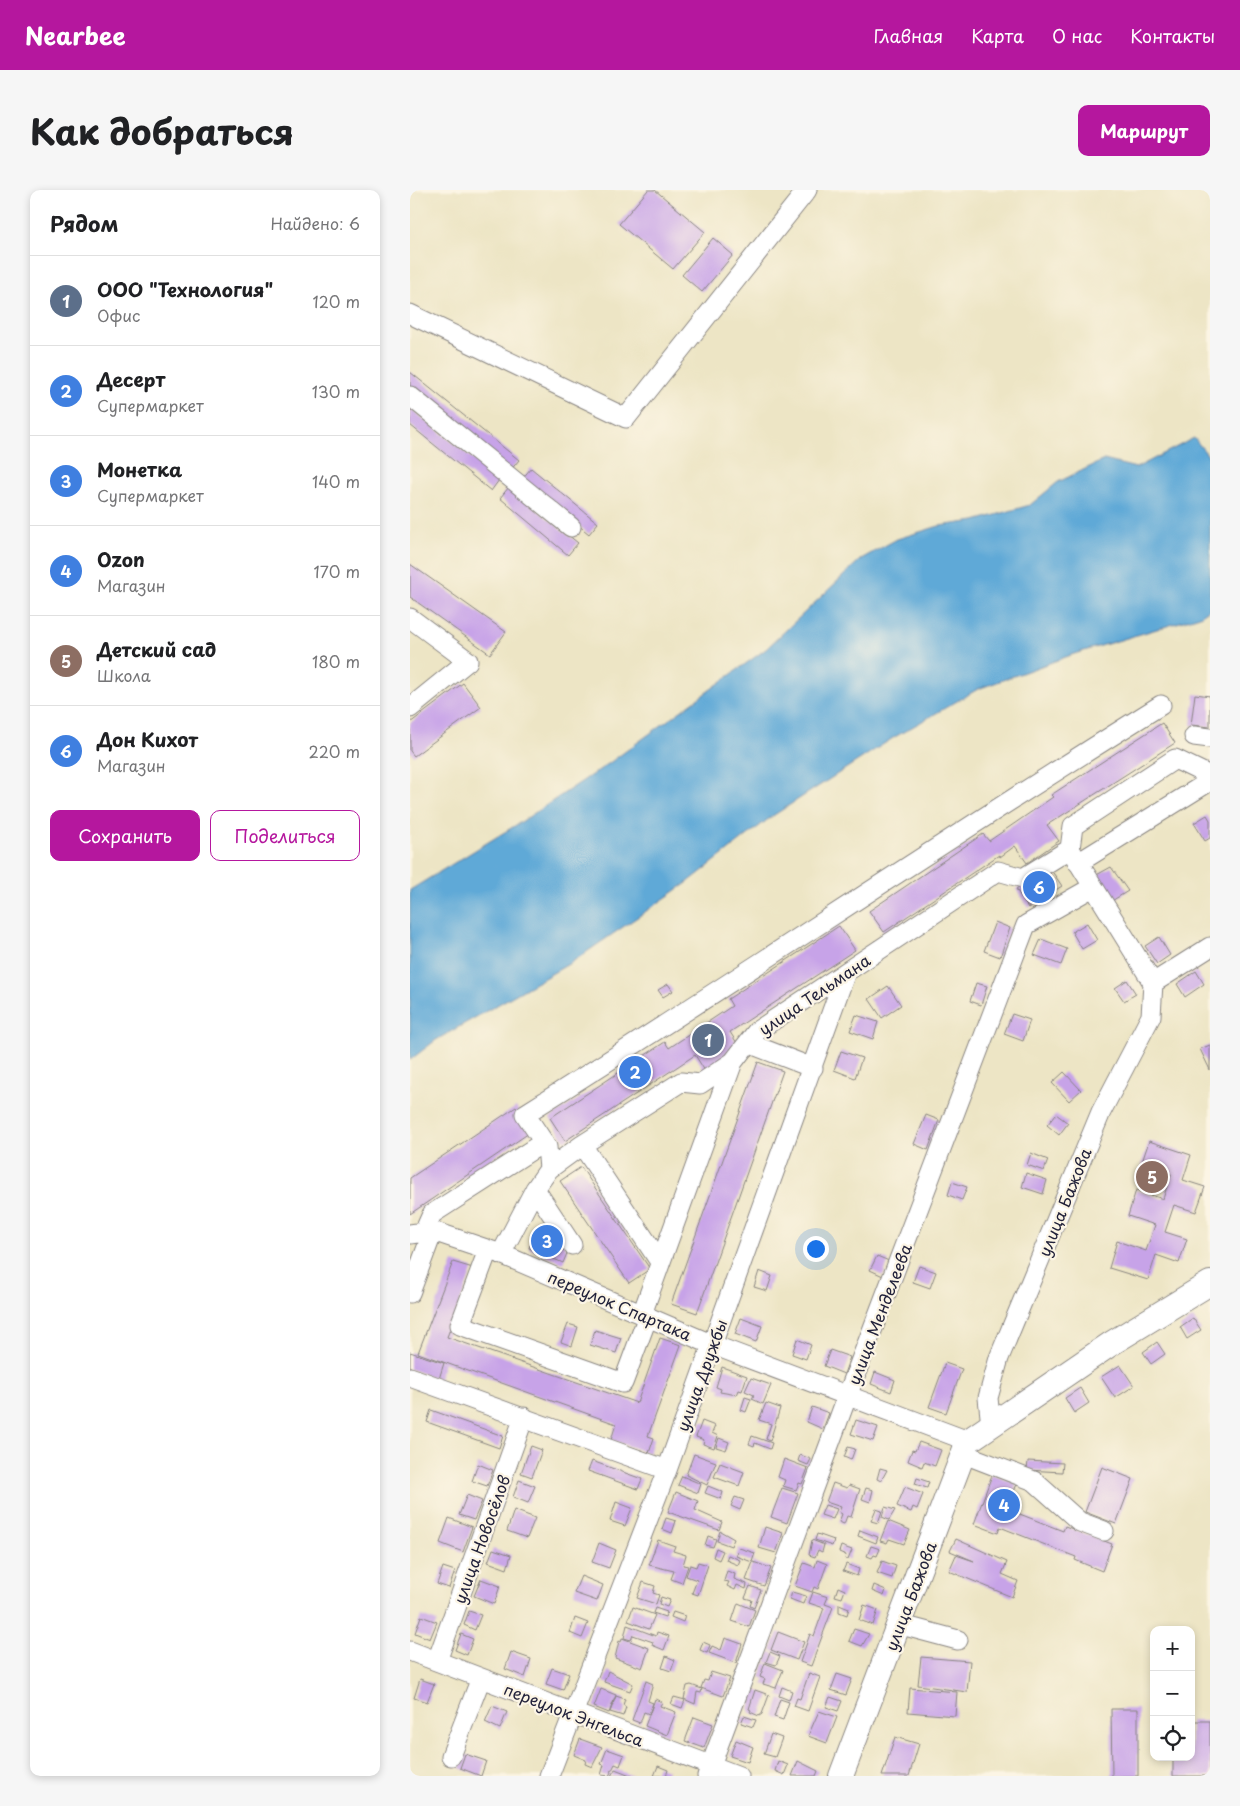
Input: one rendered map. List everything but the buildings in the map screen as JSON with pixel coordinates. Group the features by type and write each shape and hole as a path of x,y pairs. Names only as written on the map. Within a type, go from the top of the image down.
{"main road":[{"path":"966,1447 991,1426 1112,1344 1210,1283"},
{"name":"улица Бажова","path":"841,1776 966,1447"}],"street":[{"path":"410,314 626,418 807,190"},
{"path":"410,396 572,527"},
{"path":"410,618 468,661 410,708"},
{"path":"549,1169 547,1147 525,1114 691,1009 1081,754 1161,705"},
{"path":"1210,776 1175,759 1073,826 1074,856 1153,983 1210,947"},
{"name":"улица Тельмана","path":"645,1315 623,1383 460,1325 494,1252 549,1169 680,1082 700,1084 733,1062 757,1031 998,871 1023,878 1074,856 1210,781"},
{"name":"улица Менделеева","path":"709,1770 848,1394 1026,925 1093,887"},
{"name":"улица Дружбы","path":"549,1776 667,1470 846,972"},
{"name":"улица Бажова","path":"991,1426 988,1398 999,1358 1101,1112 1151,1016 1153,983"},
{"path":"748,1043 813,1068"},
{"path":"645,1315 660,1262 733,1062"},
{"path":"410,1293 422,1232 432,1214 544,1142"},
{"path":"582,1146 660,1262"},
{"path":"535,1189 572,1245"},
{"name":"переулок Спартака","path":"422,1232 494,1252 713,1345 848,1394 966,1447 1034,1481 1080,1522 1104,1531"},
{"path":"410,1376 667,1470"},
{"name":"улица Новосёлов","path":"437,1661 524,1417"},
{"path":"898,1624 958,1640"},
{"name":"переулок Энгельса","path":"412,1656 437,1661 709,1770 739,1776"},
{"path":"451,1756 481,1678"}],"water":[{"path":"1194,438 1210,458 1210,609 1200,616 1074,654 978,689 893,738 771,817 687,883 572,962 436,1040 410,1060 410,890 521,822 608,764 766,649 861,559 897,539 939,526 975,521 1030,505 1058,482 1104,460 1136,468"}],"place":[{"name":"Дон Кихот","path":"1039,887"},
{"name":"ООО \"Технология\"","path":"708,1040"},
{"name":"Десерт","path":"635,1072"},
{"name":"Детский сад","path":"1152,1177"},
{"name":"Монетка","path":"547,1241"},
{"name":"Ozon","path":"1004,1505"}]}
